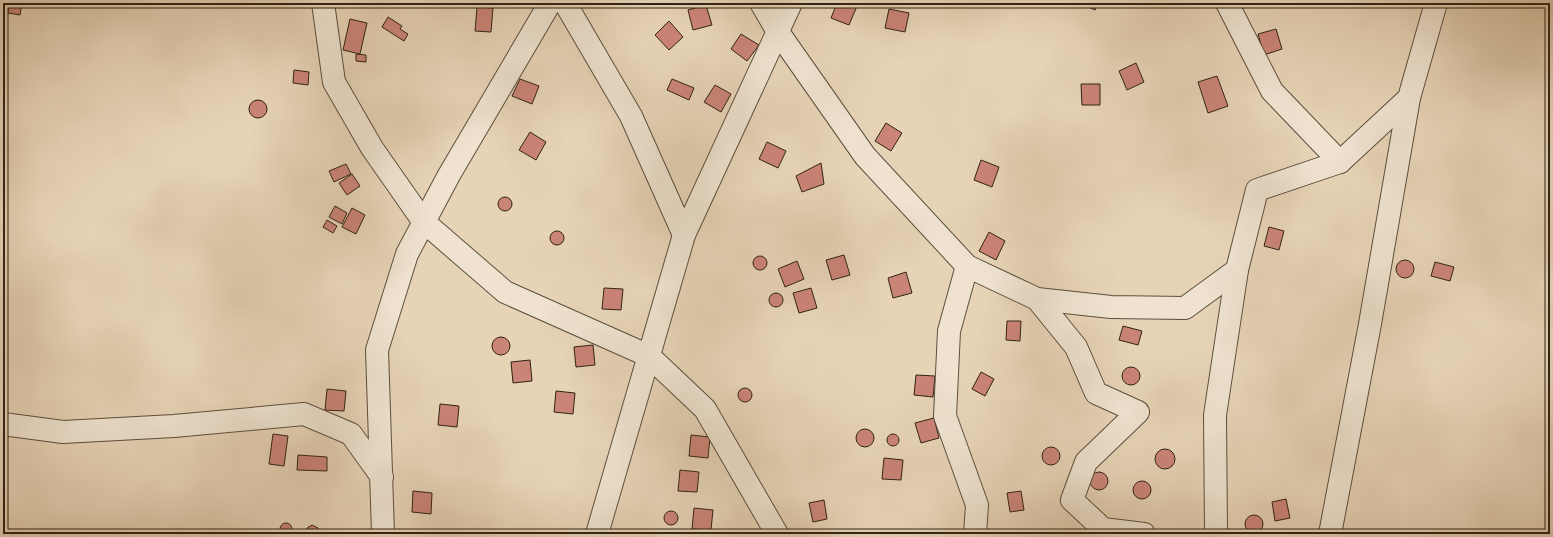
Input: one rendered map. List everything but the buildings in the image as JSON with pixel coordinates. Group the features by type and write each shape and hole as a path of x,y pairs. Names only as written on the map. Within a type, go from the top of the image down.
{"street":[{"path":"323,3 334,82 372,148 423,221 505,292 649,356 705,409 777,534"},
{"path":"383,534 377,350 407,254 423,221 550,3"},
{"path":"565,3 631,116 684,234"},
{"path":"761,3 778,32 865,156 967,266 1037,299 1111,307 1185,308 1237,270"},
{"path":"597,534 684,234 791,3"},
{"path":"1227,3 1272,92 1340,162"},
{"path":"1330,534 1370,324 1408,98 1436,3"},
{"path":"1216,534 1215,415 1237,270 1257,190 1340,162 1408,98"},
{"path":"967,266 949,331 945,416 977,505 975,534"},
{"path":"1037,299 1076,347 1096,393 1138,412 1086,462 1072,500 1103,529 1144,534"},
{"path":"3,424 63,432 174,426 304,414 351,434 382,477"}]}
